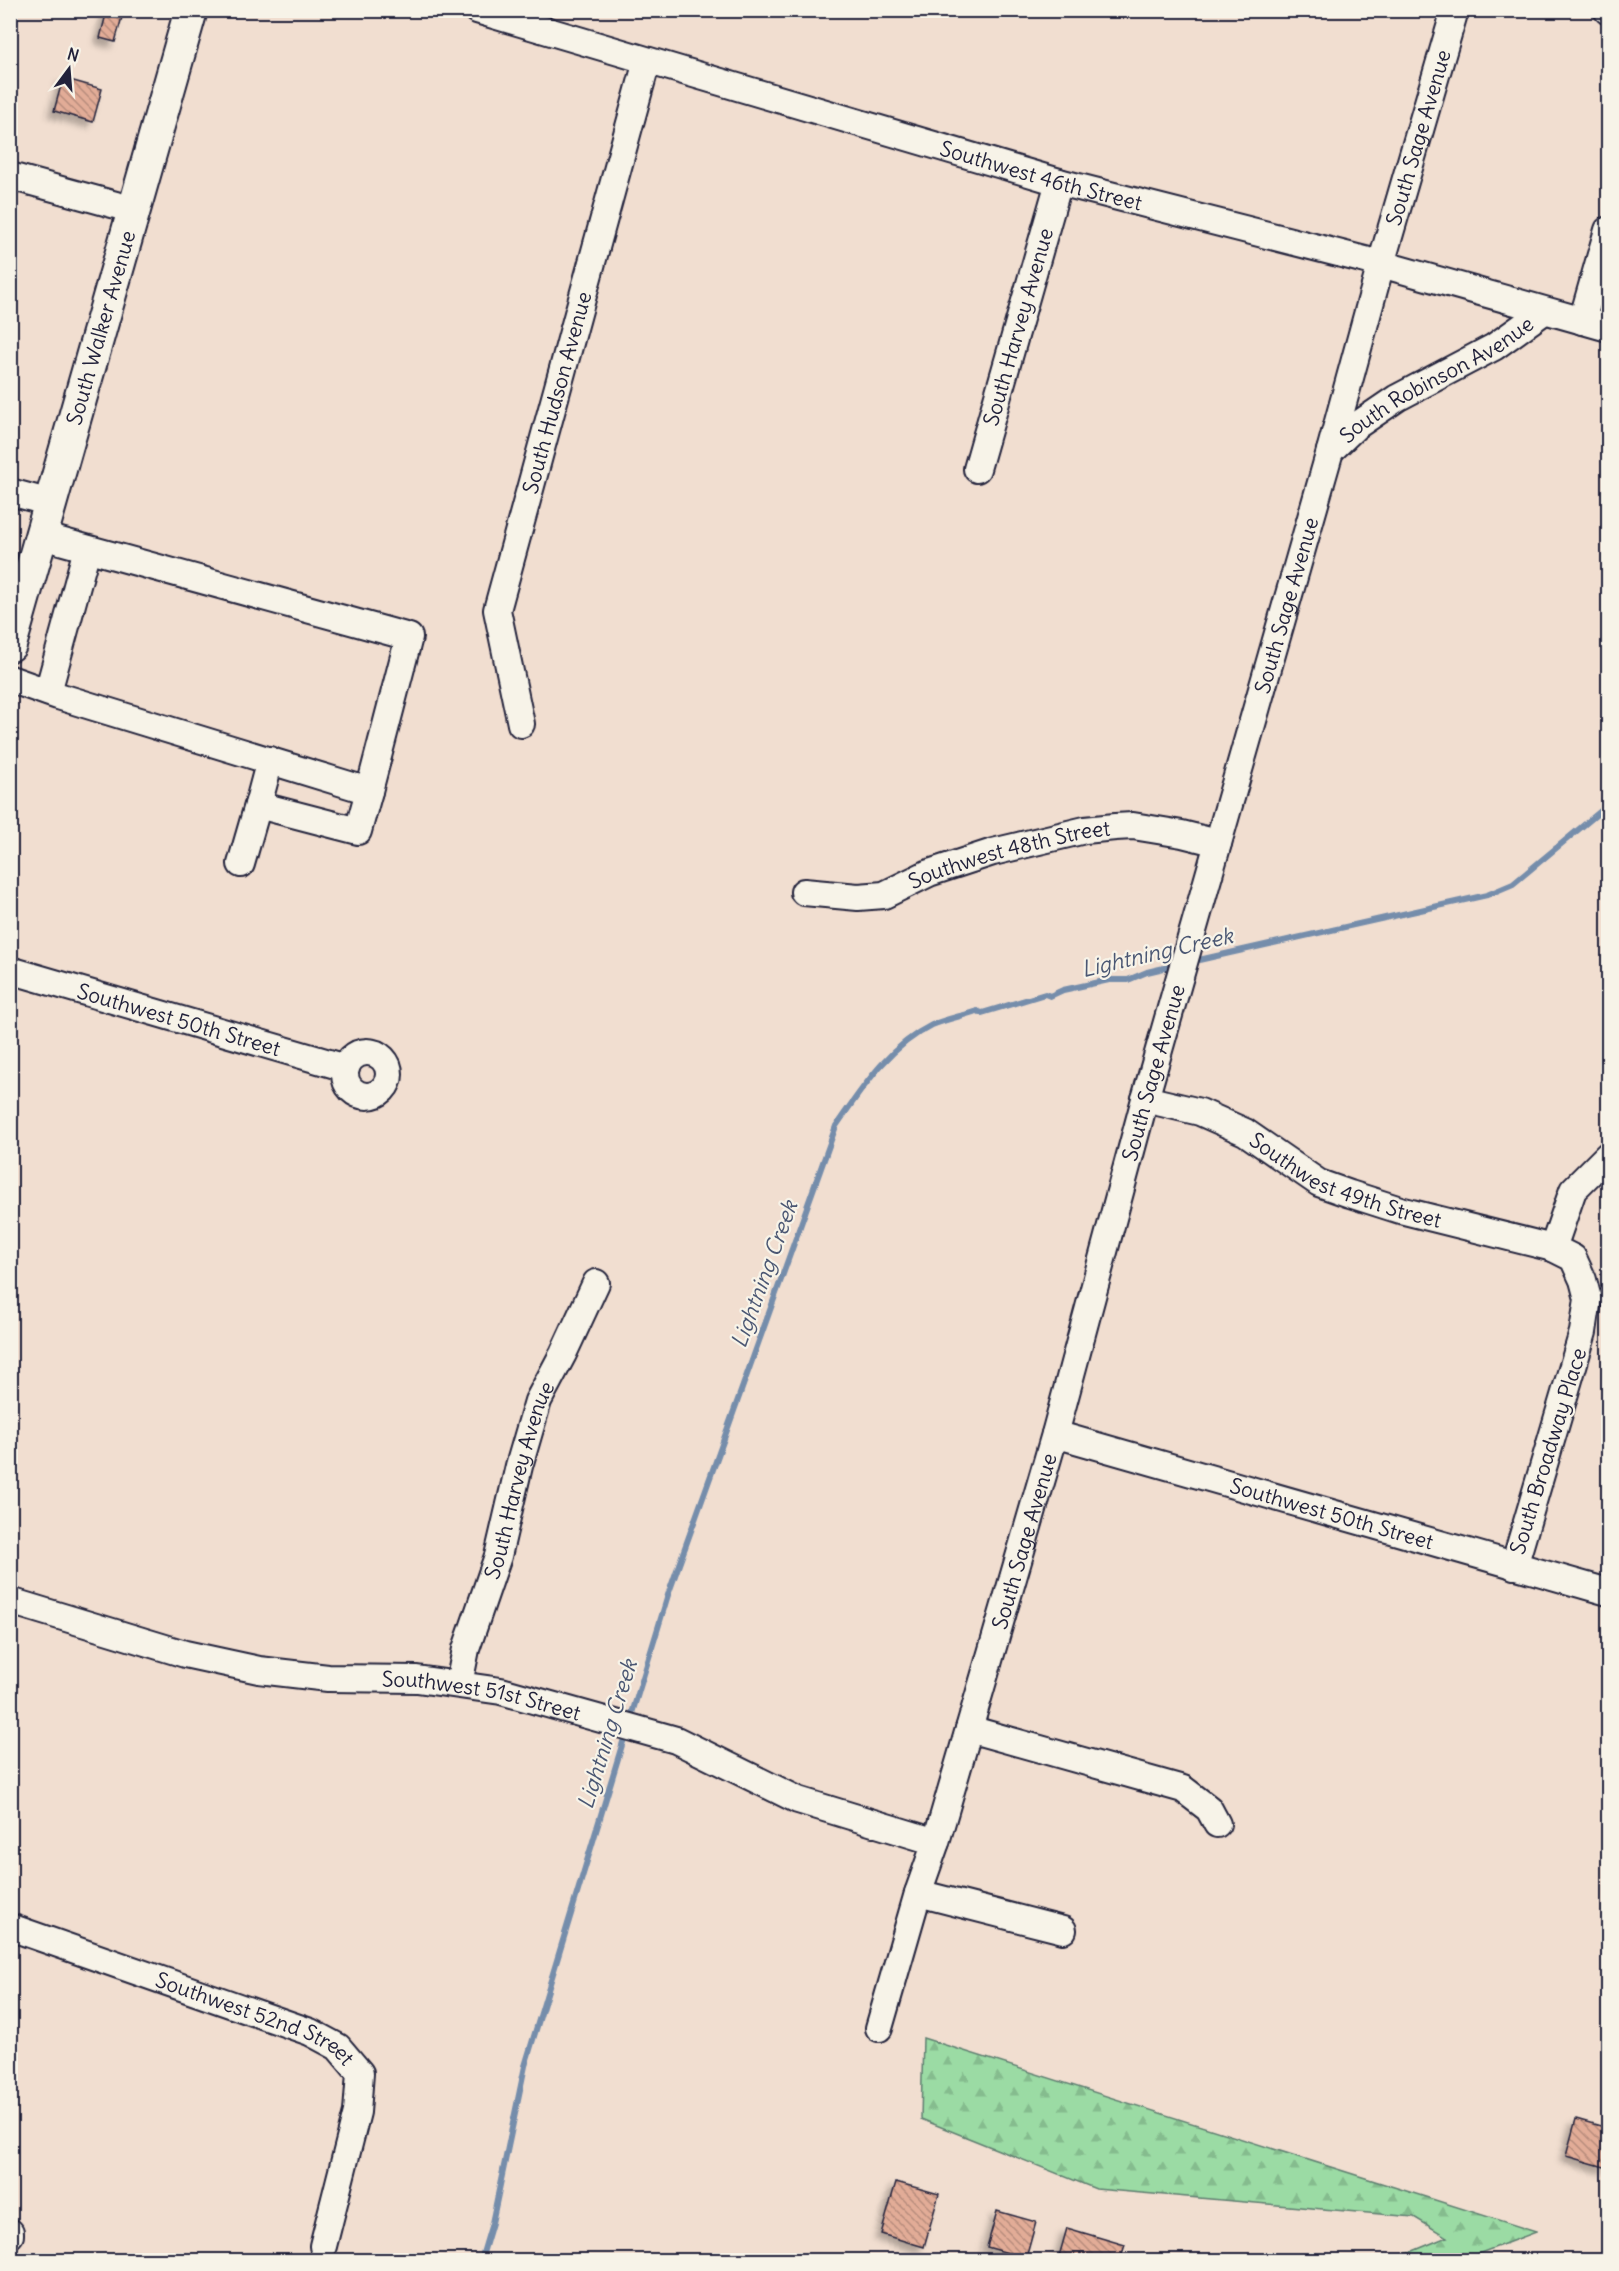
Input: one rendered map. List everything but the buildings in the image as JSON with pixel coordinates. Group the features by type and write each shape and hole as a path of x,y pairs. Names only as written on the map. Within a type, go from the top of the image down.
{"main road":[{"name":"South Walker Avenue","path":"10,645 191,10"}],"street":[{"name":"Southwest 46th Street","path":"477,10 1059,182 1381,264 1608,328"},
{"name":"South Sage Avenue","path":"879,2028 918,1893 936,1842 1055,1434 1145,1099 1455,10"},
{"name":"South Hudson Avenue","path":"521,724 497,610 647,62"},
{"path":"10,176 134,210"},
{"name":"South Harvey Avenue","path":"977,469 1059,182"},
{"path":"1582,321 1608,230"},
{"name":"South Robinson Avenue","path":"1330,451 1356,426 1397,398 1494,347 1544,311"},
{"path":"10,492 51,503"},
{"path":"42,537 410,637 357,831 258,805"},
{"path":"48,692 87,549"},
{"path":"10,679 369,791"},
{"path":"241,864 270,760"},
{"name":"Southwest 48th Street","path":"804,892 858,897 884,895 929,873 993,852 1085,830 1133,826 1218,843"},
{"name":"Southwest 50th Street","path":"10,970 346,1068"},
{"name":"Southwest 49th Street","path":"1145,1099 1200,1112 1245,1132 1319,1183 1400,1210 1553,1248"},
{"path":"1553,1248 1573,1190 1608,1155"},
{"name":"South Broadway Place","path":"1514,1566 1583,1332 1588,1299 1584,1280 1573,1258 1553,1248"},
{"name":"South Harvey Avenue","path":"459,1684 466,1649 498,1556 519,1466 538,1401 596,1283"},
{"name":"Southwest 50th Street","path":"1055,1434 1608,1592"},
{"name":"Southwest 51st Street","path":"10,1601 185,1654 259,1670 328,1678 417,1679 501,1691 676,1740 798,1800 936,1842"},
{"path":"969,1729 1183,1789 1209,1809 1217,1824"},
{"path":"918,1893 1063,1930"},
{"name":"Southwest 52nd Street","path":"10,1927 310,2032 338,2047 360,2073 357,2112 323,2246"}],"green space":[{"path":"923,2038 1536,2232 1462,2260 1391,2260 1447,2237 1414,2217 1096,2189 921,2119"}],"waterway":[{"name":"Lightning Creek","path":"1190,962 1487,895 1513,884 1608,805"},
{"name":"Lightning Creek","path":"630,1720 668,1595 836,1126 856,1097 889,1056 916,1034 932,1025 1045,994 1050,996 1063,990 1109,980 1128,980 1147,972 1177,965"},
{"name":"Lightning Creek","path":"481,2260 492,2223 525,2066 626,1732"}]}
